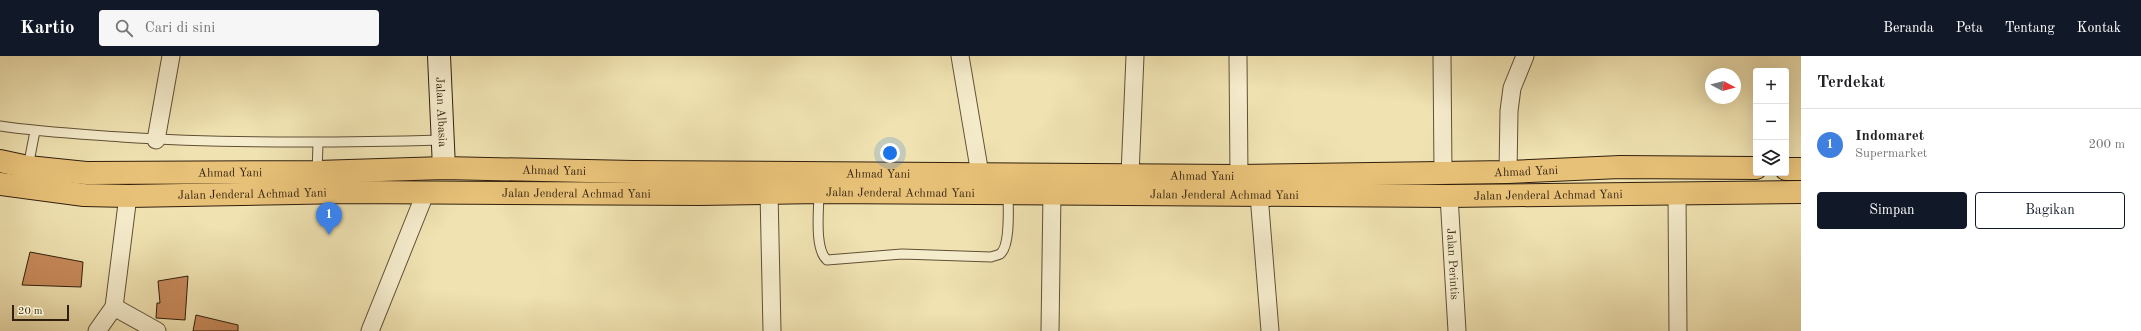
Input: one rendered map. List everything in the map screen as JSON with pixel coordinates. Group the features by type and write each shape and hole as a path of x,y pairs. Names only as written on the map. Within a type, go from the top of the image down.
{"highway":[{"name":"Ahmad Yani","path":"0,161 28,167 86,173 317,172 444,168 633,172 980,174 1007,183 1130,175 1238,176 1508,172 1582,170 1620,167 1753,168"},
{"path":"1789,169 1801,169"},
{"path":"1582,170 1584,195"},
{"path":"1540,171 1541,195"},
{"path":"232,172 234,195"},
{"path":"259,172 261,194"},
{"name":"Jalan Jenderal Achmad Yani","path":"0,184 84,195 128,196 261,194 819,192 1007,183 1052,193 1449,196 1801,192"}],"street":[{"path":"156,140 171,56"},
{"name":"Jalan Albasia","path":"439,56 444,168"},
{"path":"960,56 980,174"},
{"path":"1130,175 1135,56"},
{"path":"1238,56 1238,176"},
{"path":"1442,56 1444,172"},
{"path":"1508,172 1509,111 1512,88 1525,56"},
{"path":"768,192 772,331"},
{"path":"1050,331 1052,193"},
{"path":"370,331 425,194"},
{"path":"1677,194 1678,331"},
{"path":"1259,195 1270,331"},
{"path":"97,331 114,307 128,196"},
{"name":"Jalan Perintis","path":"1449,196 1457,331"},
{"path":"114,307 157,331"}],"lane":[{"path":"0,126 35,131 156,140 318,144 442,140"},
{"path":"28,167 35,131"},
{"path":"317,172 318,144"},
{"path":"819,192 819,244 822,256 827,260 902,254 991,257 1000,254 1005,247 1008,226 1007,183"}],"building":[{"path":"30,252 83,262 81,287 22,285"},
{"path":"188,276 185,320 156,318 157,303 160,303 158,281"},
{"path":"196,315 238,325 238,331 193,331"}],"place":[{"name":"Indomaret","path":"329,235"}]}
